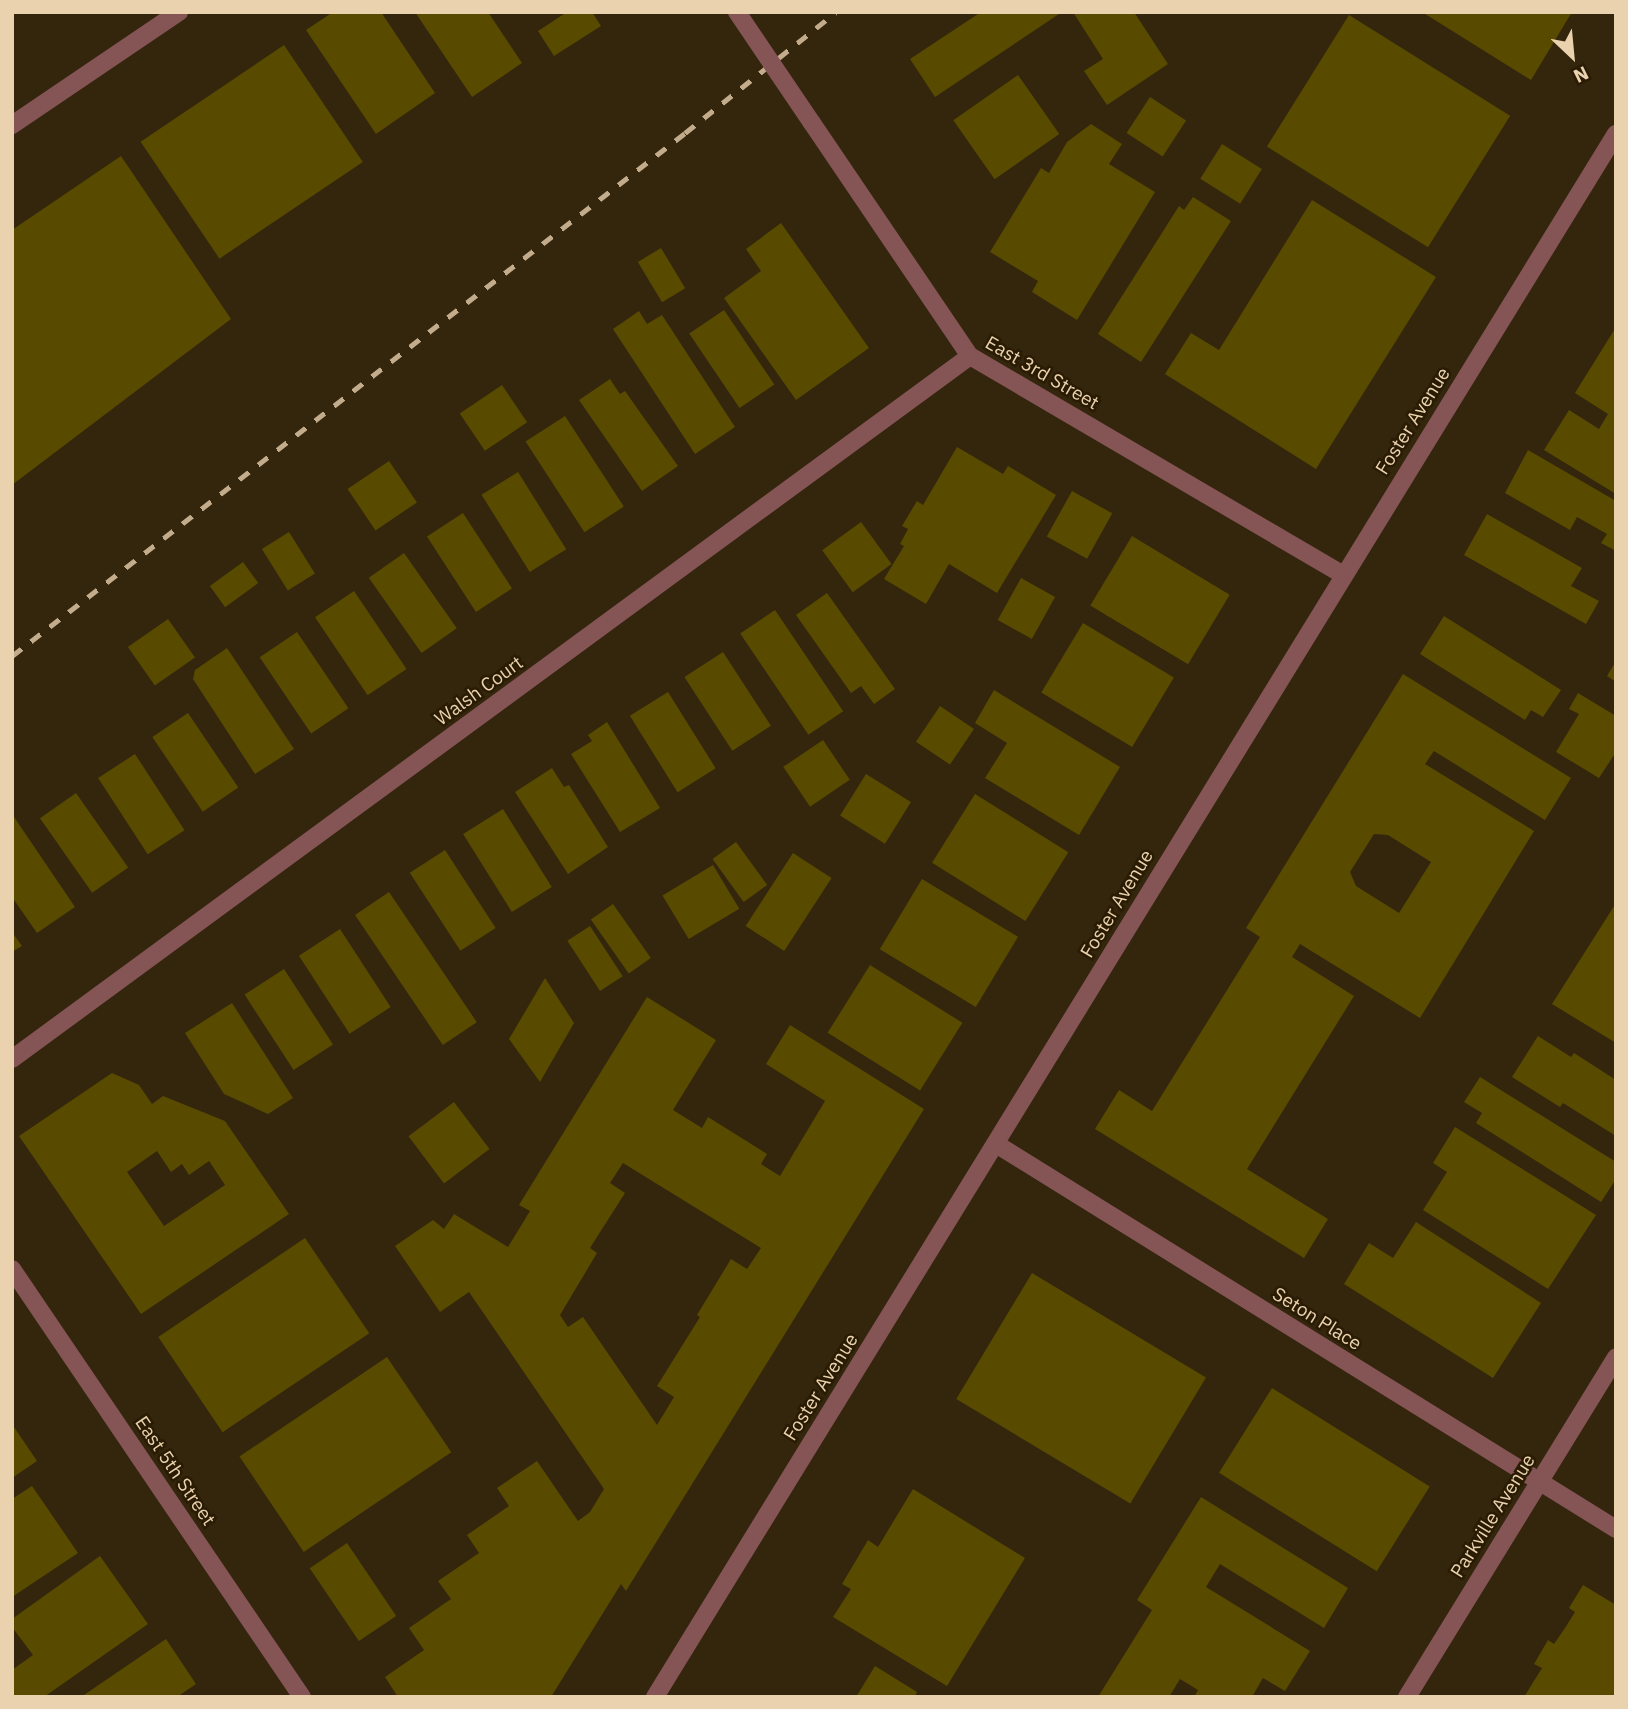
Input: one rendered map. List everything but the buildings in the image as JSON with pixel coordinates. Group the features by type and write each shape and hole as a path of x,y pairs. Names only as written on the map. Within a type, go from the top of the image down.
{"street":[{"path":"15,117 179,12"},
{"name":"East 3rd Street","path":"737,12 970,356 1342,574"},
{"name":"Foster Avenue","path":"654,1697 996,1144 1342,574 1616,134"},
{"name":"Walsh Court","path":"12,1059 970,356"},
{"name":"Seton Place","path":"996,1144 1616,1529"},
{"name":"East 5th Street","path":"12,1269 302,1697"},
{"name":"Parkville Avenue","path":"1407,1697 1616,1357"}],"railway":[{"path":"12,656 685,133 836,12"}]}
